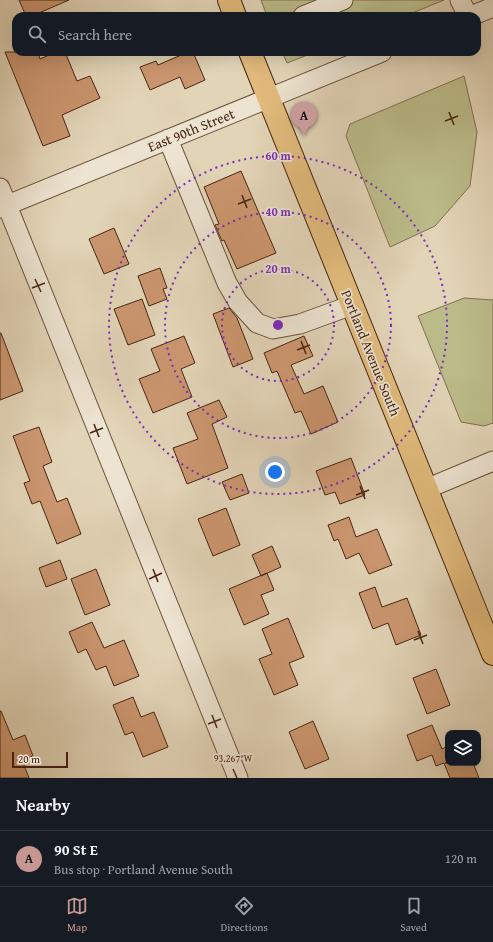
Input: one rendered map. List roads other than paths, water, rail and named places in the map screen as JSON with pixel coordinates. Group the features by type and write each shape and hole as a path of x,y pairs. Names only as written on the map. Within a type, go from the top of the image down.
{"main road":[{"path":"229,0 234,12"},
{"name":"Portland Avenue South","path":"252,56 493,654"}],"street":[{"path":"313,12 343,0"},
{"path":"460,0 467,12"},
{"path":"480,12 493,7"},
{"name":"East 90th Street","path":"4,206 372,56"},
{"path":"168,139 226,283 238,302 257,323 273,329 300,324 352,305"},
{"path":"0,188 4,206 238,778"},
{"path":"426,489 493,461"}],"place":[{"name":"90 St E","path":"304,135"}]}
